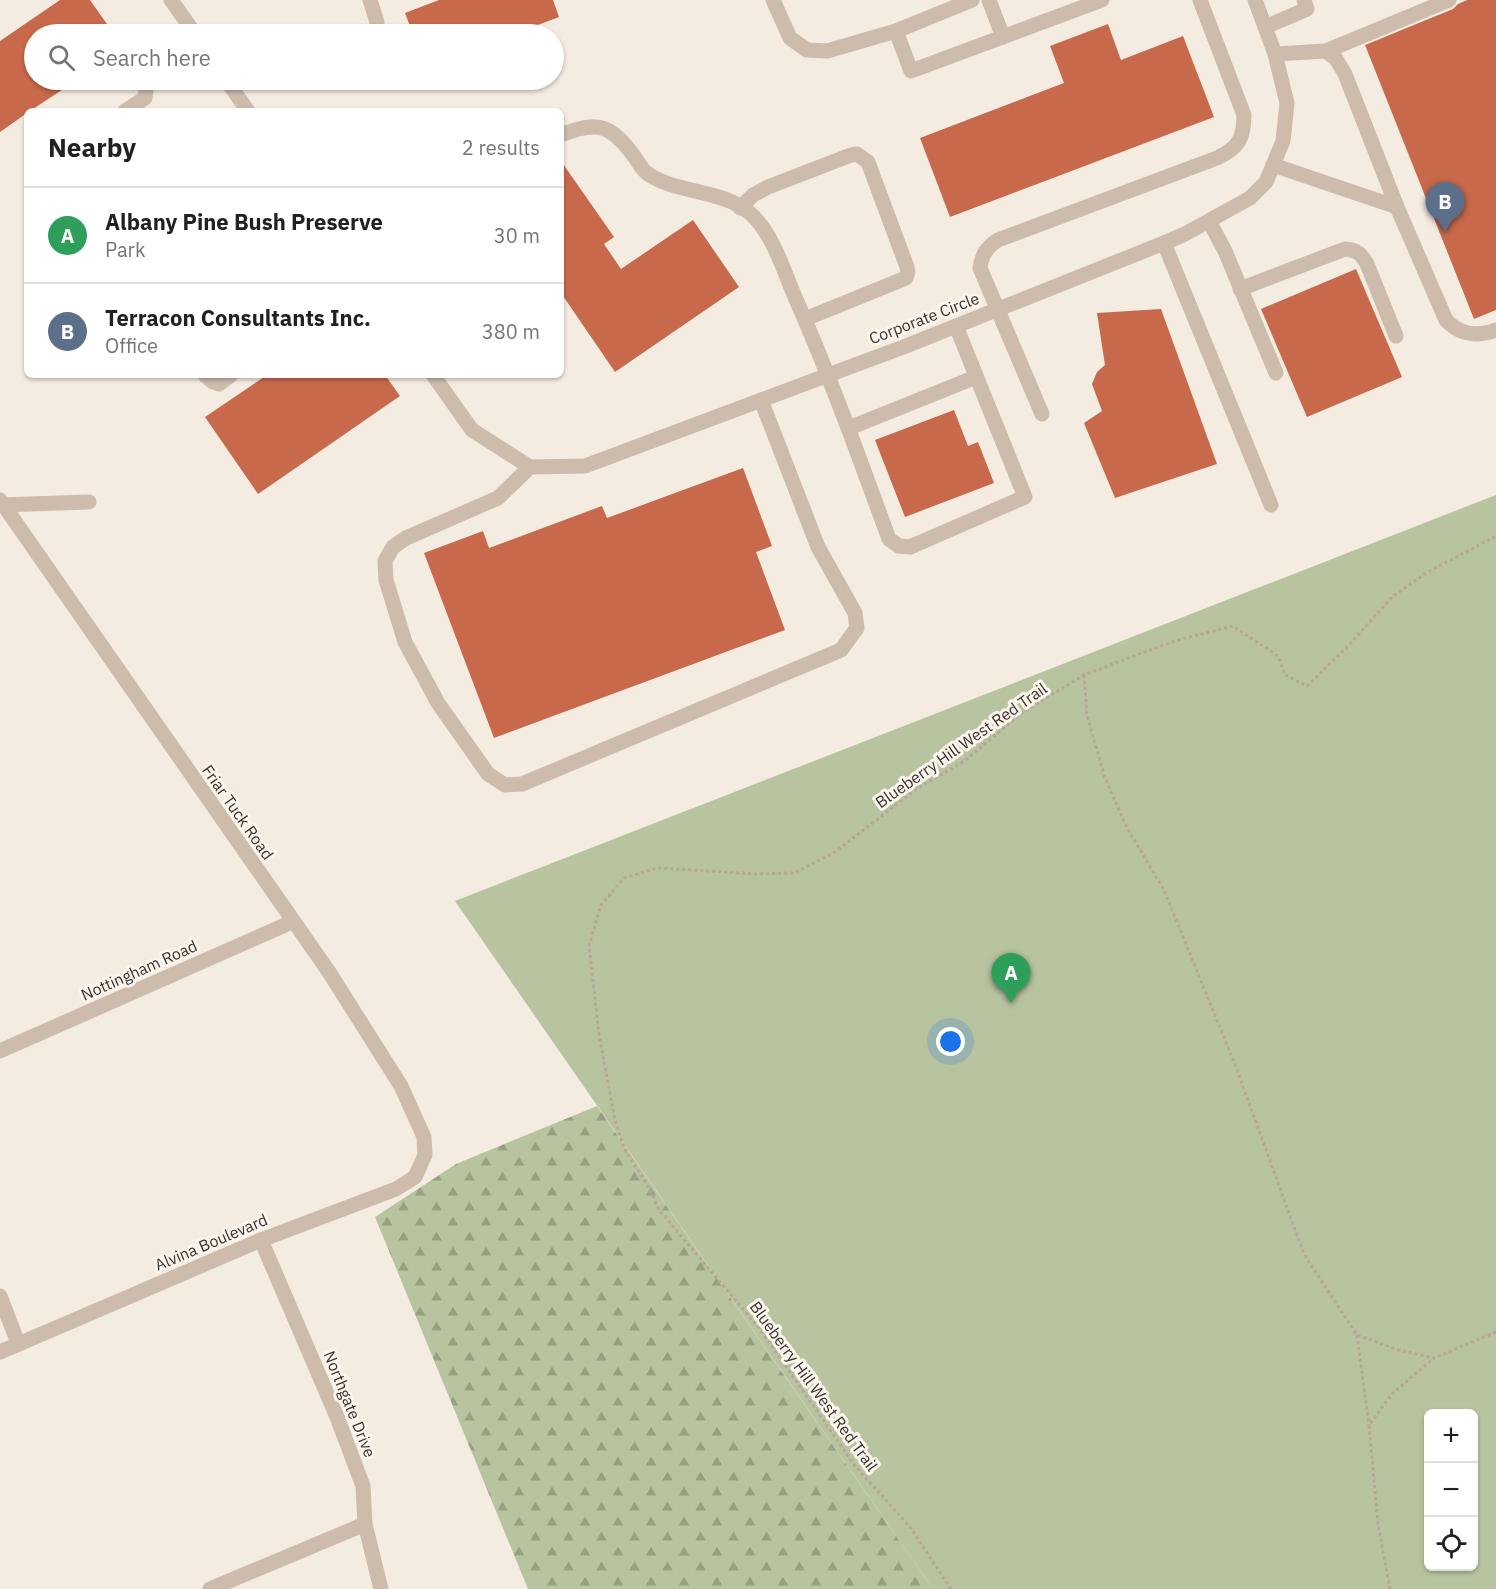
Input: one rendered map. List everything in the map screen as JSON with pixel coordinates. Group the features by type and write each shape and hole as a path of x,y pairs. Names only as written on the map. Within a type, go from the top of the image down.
{"street":[{"path":"171,0 188,24"},
{"path":"370,0 378,22"},
{"path":"773,0 790,38 807,50 827,51 896,31 972,0"},
{"path":"989,0 1003,37"},
{"path":"896,31 911,71 1101,0"},
{"path":"1042,414 980,268 981,256 987,247 998,240 1232,151 1244,130 1244,115 1200,0"},
{"name":"Corporate Circle","path":"530,467 585,466 829,375 1164,243 1250,198 1266,182 1273,165 1282,141 1287,103 1275,54 1255,0"},
{"path":"1265,27 1307,9 1304,0"},
{"path":"1275,54 1326,51 1449,0"},
{"path":"1326,51 1336,59 1345,74 1397,207 1446,320 1453,327 1475,335 1496,330"},
{"path":"129,108 144,98 146,90"},
{"path":"233,90 246,108"},
{"path":"564,134 586,126 600,127 620,137 646,173 666,182 707,193 740,208 749,213 768,234 829,375 890,539 899,546 910,547 1025,496 956,326"},
{"path":"740,208 753,195 768,187 852,155 857,154 868,162 907,267 906,278 805,319"},
{"path":"1273,165 1397,207"},
{"path":"1209,221 1225,251 1276,373"},
{"path":"1164,243 1271,505"},
{"path":"1240,289 1346,249 1354,249 1360,253 1367,264 1396,336"},
{"path":"849,428 976,377"},
{"path":"208,378 219,384 227,378"},
{"path":"435,378 472,430 530,467 498,498 406,538 393,547 385,561 386,580 405,642 432,693 488,774 505,785 522,784 841,650 850,640 857,628 855,614 818,548 761,400"},
{"path":"1,503 89,502"},
{"name":"Friar Tuck Road","path":"1,503 329,972 401,1086 424,1137 425,1155"},
{"name":"Nottingham Road","path":"0,1051 292,922"},
{"name":"Alvina Boulevard","path":"0,1352 261,1240 396,1189 414,1177 425,1155"},
{"name":"Northgate Drive","path":"261,1240 337,1417 363,1486 365,1524 381,1589"},
{"path":"0,1296 18,1343"},
{"path":"210,1589 365,1524"}],"path":[{"name":"Blueberry Hill West Red Trail","path":"951,1589 910,1527 855,1466 760,1329 659,1210 648,1186 624,1148 615,1121 599,1034 589,946 601,905 624,878 658,868 757,874 794,873 835,852 918,788 963,762 1022,712 1084,675 1171,642 1233,626 1278,656 1285,675 1307,686 1351,643 1392,597 1426,573 1496,536"},
{"path":"1084,675 1087,715 1105,778 1127,828 1164,890 1234,1062 1304,1254 1358,1335 1378,1524 1390,1589"},
{"path":"1369,1425 1392,1394 1434,1358 1496,1332"},
{"path":"1358,1335 1399,1350 1434,1358"}],"green space":[{"path":"1496,495 1496,1589 933,1589 455,901"},
{"path":"597,1106 933,1589 528,1589 375,1217 456,1164"}],"building":[{"path":"60,0 90,0 107,24 25,24"},
{"path":"439,0 553,0 559,17 540,24 409,24 405,13"},
{"path":"1467,0 1496,0 1496,310 1474,319 1365,45 1453,9"},
{"path":"1108,24 1121,60 1183,36 1214,117 950,217 920,138 1064,83 1050,46"},
{"path":"24,25 24,90 62,90 35,108 24,108 24,115 0,132 0,41"},
{"path":"564,165 614,237 604,244 621,269 693,220 739,287 615,372 564,297"},
{"path":"1356,269 1402,377 1307,417 1261,309"},
{"path":"1161,309 1217,464 1115,498 1084,423 1102,411 1092,384 1097,372 1105,365 1097,313"},
{"path":"263,378 387,378 400,396 258,494 205,417"},
{"path":"954,410 968,446 978,442 994,483 905,517 875,440"},
{"path":"743,468 772,546 756,552 785,630 494,738 424,553 483,531 489,548 602,506 607,518"}],"place":[{"name":"Terracon Consultants Inc.","path":"1445,232"},
{"name":"Albany Pine Bush Preserve","path":"1011,1003"}]}
